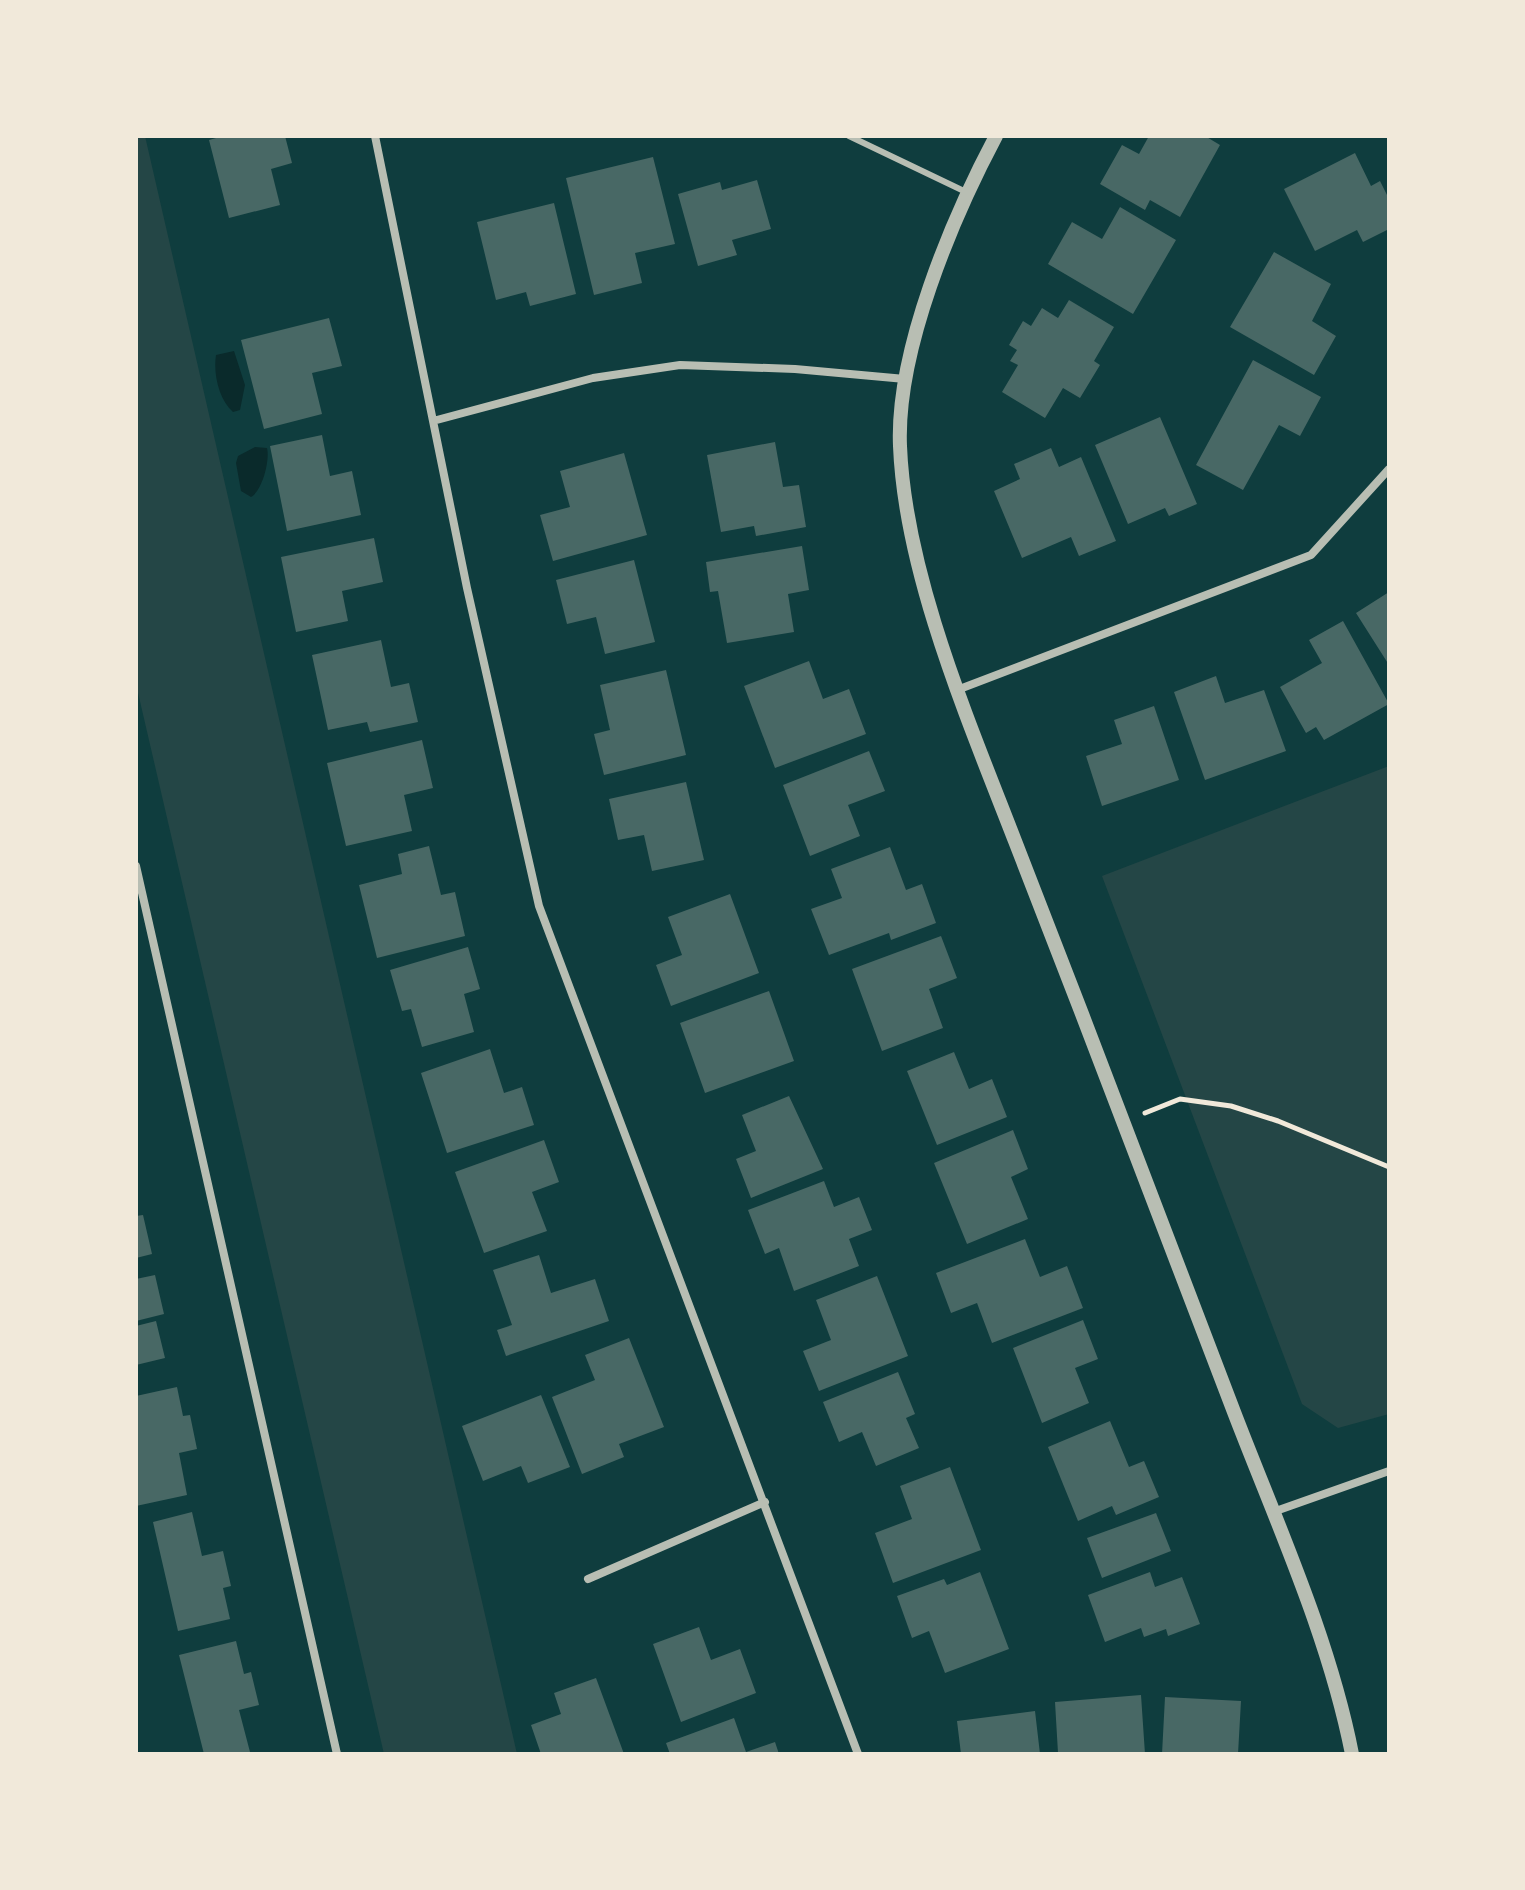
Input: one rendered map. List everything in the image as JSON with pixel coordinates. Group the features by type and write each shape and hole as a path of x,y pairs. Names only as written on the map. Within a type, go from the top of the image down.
{"street":[{"path":"375,136 433,421 539,906 858,1754"},
{"path":"996,136 966,192 928,298 905,379 899,442 906,518 957,690 1272,1512 1343,1710 1352,1754"},
{"path":"433,421 593,378 680,365 795,369 905,379"},
{"path":"957,690 1311,555 1389,469"},
{"path":"136,866 337,1754"},
{"path":"1272,1512 1389,1471"},
{"path":"588,1579 765,1502"}],"lane":[{"path":"849,136 966,192"}],"path":[{"path":"1123,1121 1180,1099 1231,1106 1278,1121 1389,1167"}],"shaded area":[{"path":"136,136 145,136 517,1754 384,1754 136,684"},
{"path":"234,351 245,385 240,410 233,412 221,394 215,362 216,355"},
{"path":"255,447 267,448 267,459 265,474 251,497 241,491 236,463 238,456"},
{"path":"1389,766 1389,1414 1338,1428 1302,1404 1102,876"}],"building":[{"path":"223,136 285,136 292,163 271,169 280,205 229,218 209,140"},
{"path":"1149,136 1205,136 1220,145 1180,217 1150,200 1145,210 1100,184 1122,145 1139,154"},
{"path":"1355,153 1371,186 1380,181 1389,199 1389,229 1363,242 1357,230 1315,251 1284,189"},
{"path":"653,157 675,244 635,253 642,283 594,295 566,178"},
{"path":"757,180 771,229 732,240 737,255 698,266 678,194 720,182 722,190"},
{"path":"554,203 576,294 530,306 526,292 496,300 477,222"},
{"path":"1120,207 1176,240 1133,314 1048,264 1072,222 1102,239"},
{"path":"1274,252 1331,284 1312,321 1336,336 1314,375 1230,327"},
{"path":"1069,300 1114,327 1094,361 1100,365 1080,398 1063,388 1045,418 1002,392 1018,365 1010,361 1017,350 1009,345 1023,321 1031,326 1042,308 1058,318"},
{"path":"329,318 342,366 312,373 322,414 264,429 241,340"},
{"path":"1253,360 1321,397 1300,436 1279,425 1243,490 1196,465"},
{"path":"1160,417 1197,504 1169,516 1165,508 1128,524 1095,445"},
{"path":"322,435 330,476 352,471 361,515 287,531 270,446"},
{"path":"775,442 783,487 799,485 806,527 756,536 754,526 721,532 707,455"},
{"path":"1051,448 1059,467 1081,457 1116,541 1079,556 1071,537 1022,558 994,491 1020,479 1014,464"},
{"path":"624,453 647,535 553,561 540,515 570,507 560,471"},
{"path":"374,538 383,582 342,591 348,621 296,632 281,557"},
{"path":"802,546 809,590 788,594 794,632 727,643 718,591 710,592 706,562"},
{"path":"634,560 655,642 605,654 596,617 567,624 556,580"},
{"path":"1389,592 1389,665 1356,613"},
{"path":"1343,621 1389,704 1324,740 1316,727 1306,733 1280,687 1322,663 1309,640"},
{"path":"381,640 391,687 409,683 418,722 370,732 367,722 328,730 312,655"},
{"path":"809,661 823,699 849,689 866,734 775,768 744,686"},
{"path":"666,670 686,755 604,775 594,734 610,730 600,685"},
{"path":"1216,676 1225,703 1264,690 1286,751 1205,780 1174,692"},
{"path":"1154,706 1179,780 1102,806 1086,756 1122,744 1114,720"},
{"path":"422,740 433,788 404,795 412,831 346,846 327,763"},
{"path":"869,751 885,791 848,805 860,836 810,856 783,785"},
{"path":"686,782 704,860 652,871 644,835 618,840 609,799"},
{"path":"429,846 441,895 455,892 465,936 377,958 359,885 402,874 398,854"},
{"path":"890,847 906,890 922,884 936,923 891,940 889,933 829,955 811,909 842,898 831,869"},
{"path":"730,894 759,973 671,1006 656,965 682,955 668,917"},
{"path":"941,936 957,978 929,989 943,1028 882,1051 852,969"},
{"path":"468,947 480,989 464,994 474,1032 422,1047 411,1009 402,1011 390,970"},
{"path":"769,991 794,1061 705,1093 680,1023"},
{"path":"490,1049 504,1093 522,1087 534,1125 447,1153 421,1073"},
{"path":"954,1052 969,1089 992,1079 1007,1117 937,1145 907,1071"},
{"path":"789,1096 823,1169 751,1198 736,1159 756,1151 742,1115"},
{"path":"1013,1130 1028,1169 1011,1177 1028,1219 967,1244 934,1163"},
{"path":"544,1140 559,1182 532,1192 547,1231 484,1253 455,1172"},
{"path":"824,1181 834,1207 859,1197 872,1230 849,1239 859,1266 794,1291 779,1248 765,1254 748,1210"},
{"path":"143,1215 152,1254 136,1258 136,1216"},
{"path":"1025,1239 1040,1277 1067,1266 1083,1308 992,1343 977,1303 951,1313 936,1273"},
{"path":"539,1255 551,1293 595,1279 609,1321 506,1356 497,1330 512,1325 493,1270"},
{"path":"155,1275 164,1314 136,1321 136,1279"},
{"path":"877,1276 908,1356 819,1391 803,1351 831,1340 816,1300"},
{"path":"1083,1320 1098,1359 1075,1368 1089,1403 1042,1423 1013,1348"},
{"path":"156,1321 165,1358 136,1365 136,1326"},
{"path":"629,1338 664,1427 619,1444 624,1457 582,1474 552,1397 595,1380 585,1355"},
{"path":"898,1372 915,1414 906,1418 919,1448 876,1466 862,1432 839,1442 823,1402"},
{"path":"177,1387 183,1416 190,1415 197,1449 179,1453 187,1495 136,1506 136,1396"},
{"path":"541,1395 570,1467 528,1483 521,1466 483,1481 462,1426"},
{"path":"1110,1421 1129,1467 1144,1461 1159,1497 1116,1515 1112,1506 1078,1521 1048,1447"},
{"path":"950,1467 981,1550 893,1583 875,1533 912,1519 900,1486"},
{"path":"192,1512 202,1556 223,1551 231,1586 223,1588 230,1619 178,1631 153,1522"},
{"path":"1156,1513 1171,1551 1102,1578 1087,1538"},
{"path":"980,1572 1009,1649 945,1673 929,1631 912,1638 897,1596 944,1579 947,1585"},
{"path":"1150,1572 1155,1587 1182,1577 1200,1624 1168,1636 1166,1629 1144,1637 1141,1628 1105,1642 1088,1595"},
{"path":"699,1627 711,1660 740,1649 756,1693 681,1722 653,1644"},
{"path":"236,1641 244,1674 251,1672 259,1705 239,1710 250,1752 204,1754 179,1655"},
{"path":"596,1678 624,1754 541,1754 531,1725 561,1714 554,1693"},
{"path":"1141,1695 1145,1754 1058,1753 1055,1702"},
{"path":"1165,1697 1241,1701 1238,1754 1162,1754"},
{"path":"1035,1711 1040,1754 961,1754 957,1721"},
{"path":"734,1718 746,1752 775,1742 779,1754 670,1754 666,1743"}]}
